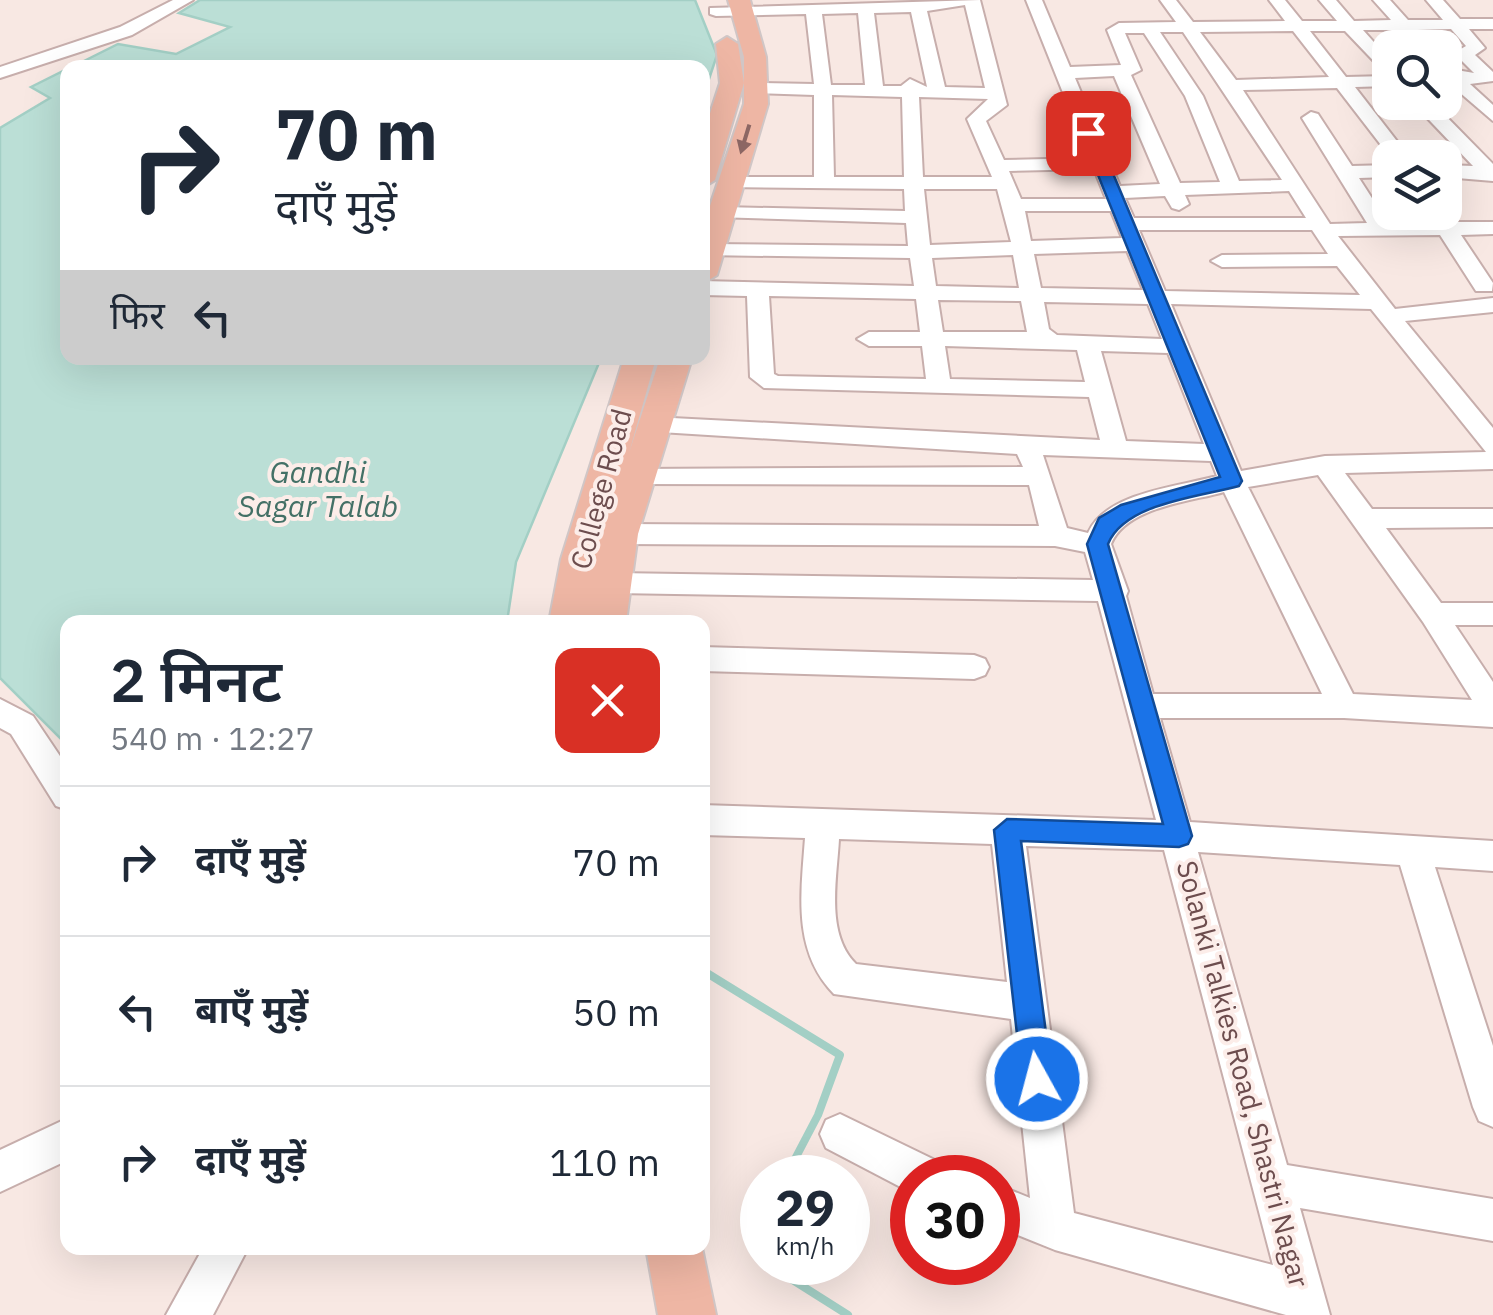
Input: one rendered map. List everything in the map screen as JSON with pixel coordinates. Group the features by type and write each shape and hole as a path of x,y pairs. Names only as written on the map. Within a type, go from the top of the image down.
{"main road":[{"path":"710,250 756,104 755,57 728,5"},
{"path":"710,154 732,84 728,5"},
{"name":"College Road","path":"569,615 580,559 638,365"},
{"name":"College Road","path":"608,615 620,534 674,365"},
{"path":"675,1255 688,1315"}],"street":[{"path":"0,73 113,36 185,0"},
{"path":"728,5 928,4 970,0 997,107 976,119 1014,204 1042,339"},
{"path":"1034,0 1232,481 1344,706"},
{"path":"1168,0 1231,85 1344,260 1493,444"},
{"path":"1278,0 1387,140"},
{"path":"1327,0 1372,51"},
{"path":"1381,0 1408,30"},
{"path":"1434,0 1461,30"},
{"path":"928,4 938,92"},
{"path":"854,5 875,91"},
{"path":"814,12 822,89 824,183"},
{"path":"1064,73 1122,72 1134,68 1115,29 1493,24"},
{"path":"1148,28 1194,96 1232,187"},
{"path":"1462,31 1477,48 1463,54 1488,78 1462,77"},
{"path":"1122,72 1190,224"},
{"path":"1231,85 1372,81"},
{"path":"1462,86 1490,108"},
{"path":"756,88 875,91 908,87 995,94"},
{"path":"908,87 915,216 939,386"},
{"path":"1311,118 1372,214"},
{"path":"1439,120 1492,173"},
{"path":"1464,146 1493,146"},
{"path":"732,183 913,184 1101,163"},
{"path":"1346,172 1372,171"},
{"path":"1462,172 1492,173"},
{"path":"710,262 1022,248 1123,216 1172,190 1294,185"},
{"path":"1014,204 1190,224 1372,229"},
{"path":"722,213 915,216"},
{"path":"1462,224 1493,228"},
{"path":"710,288 1031,294 1383,309 1488,296 1448,230"},
{"path":"1222,261 1344,260"},
{"path":"758,290 764,380 1100,390"},
{"path":"869,338 1042,339 1176,346"},
{"path":"1087,344 1115,449"},
{"path":"653,425 1220,453"},
{"path":"1026,446 1040,476 1055,536"},
{"path":"620,534 1055,536 1097,544 1106,523 1128,510 1232,481 1326,464 1493,460"},
{"path":"1326,464 1434,614 1493,711"},
{"path":"636,478 1040,476"},
{"path":"1364,519 1493,518"},
{"name":"Solanki Talkies Road, Shastri Nagar","path":"1097,544 1114,592 1305,1305"},
{"path":"615,584 1114,592"},
{"path":"1434,614 1493,614"},
{"path":"710,659 974,667"},
{"path":"1144,706 1493,711"},
{"path":"0,712 22,725 60,784"},
{"path":"710,820 1179,836 1493,856"},
{"path":"823,824 821,947 830,969 848,981 1028,1003"},
{"path":"1007,830 1055,1230"},
{"path":"1413,853 1493,1108"},
{"path":"840,1134 890,1160"},
{"path":"0,1171 60,1142"},
{"path":"1272,1183 1493,1220"},
{"path":"1020,1215 1055,1230 1305,1305"},
{"path":"188,1315 223,1255"}],"water":[{"path":"200,0 695,0 717,55 710,76 710,60 86,60 118,44 176,54 230,27 179,13"},
{"name":"Gandhi Sagar Talab","path":"60,72 60,365 598,365 516,562 508,615 60,615 60,738 0,678 0,128 50,98 31,87"}],"waterway":[{"path":"710,975 840,1055 818,1115 797,1155"},
{"path":"801,1285 848,1315"}],"route":[{"path":"1037,1079 1007,830 1179,836 1114,592 1097,544 1106,523 1128,510 1232,481 1088,133"}]}
